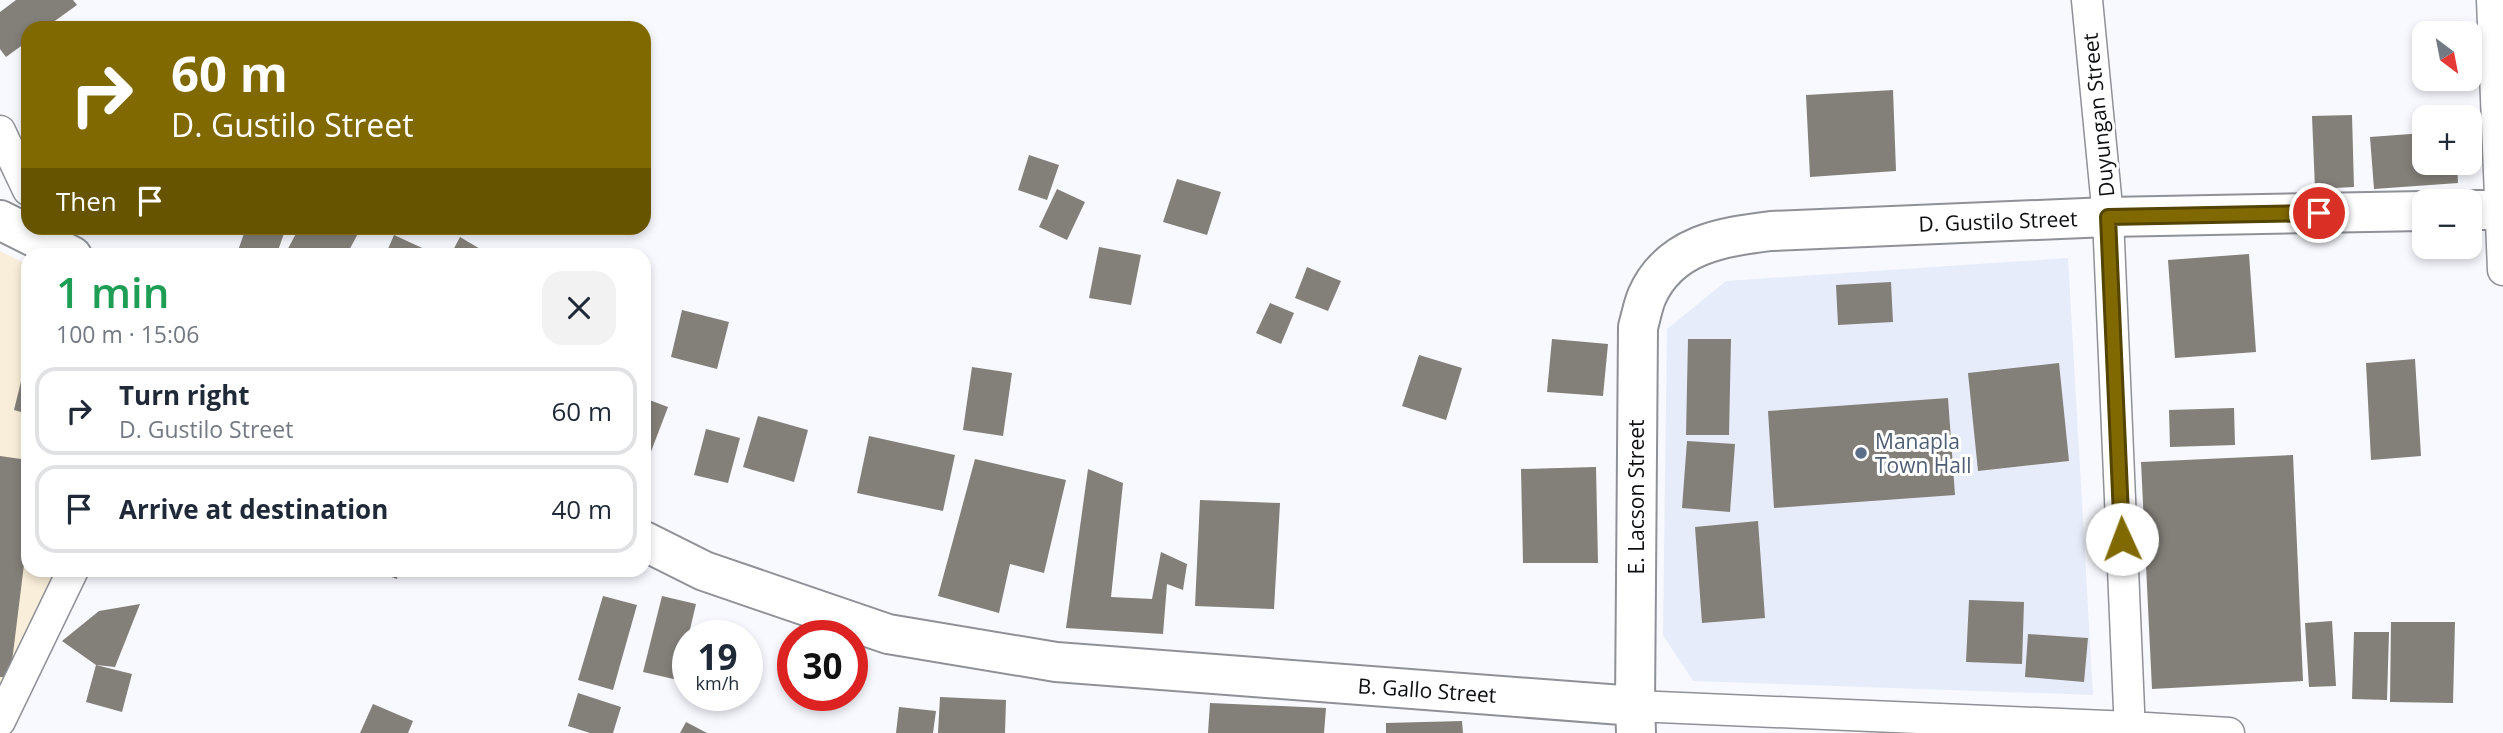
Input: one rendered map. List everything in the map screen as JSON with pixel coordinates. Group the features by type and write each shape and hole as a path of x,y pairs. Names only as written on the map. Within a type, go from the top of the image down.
{"street":[{"name":"Duyungan Street","path":"2087,0 2108,217 2130,730"},
{"path":"2491,0 2491,210 2503,270"},
{"path":"0,131 21,175"},
{"name":"D. Gustilo Street","path":"1666,269 1693,248 1723,237 1771,231 2108,217 2412,211"},
{"path":"0,220 21,228"},
{"path":"38,235 58,243"},
{"name":"E. Lacson Street","path":"1635,719 1638,327 1648,294 1666,269"},
{"name":"B. Gallo Street","path":"651,544 704,571 888,634 1056,662 1635,719 2230,733"},
{"path":"0,721 70,577"}],"shaded area":[{"path":"0,251 21,262 21,577 61,577 0,710"},
{"path":"2068,258 2093,695 1693,681 1663,635 1667,329 1726,281"}],"building":[{"path":"16,0 73,0 77,5 55,21 21,21 21,46 6,57 0,49 0,12"},
{"path":"1893,90 1896,171 1810,177 1806,95"},
{"path":"2352,115 2354,187 2315,189 2312,116"},
{"path":"2412,134 2412,175 2458,175 2458,183 2374,189 2370,137"},
{"path":"1029,155 1059,165 1047,200 1018,190"},
{"path":"1177,179 1221,192 1207,235 1163,222"},
{"path":"1057,189 1085,202 1067,240 1039,227"},
{"path":"244,235 284,235 279,248 239,248"},
{"path":"295,235 357,235 350,248 288,248"},
{"path":"394,235 422,248 388,248"},
{"path":"460,237 479,248 454,248"},
{"path":"1099,247 1141,255 1131,305 1089,298"},
{"path":"2249,254 2256,352 2175,358 2168,260"},
{"path":"1307,267 1341,281 1328,311 1295,298"},
{"path":"1891,282 1893,322 1838,325 1836,285"},
{"path":"1270,303 1294,313 1281,344 1256,333"},
{"path":"682,310 729,322 717,369 671,357"},
{"path":"1552,339 1608,344 1603,396 1547,392"},
{"path":"1688,339 1731,339 1729,435 1686,435"},
{"path":"1419,355 1462,368 1446,420 1402,406"},
{"path":"2415,359 2421,456 2371,460 2366,363"},
{"path":"2059,363 2069,461 1978,471 1968,373"},
{"path":"972,367 1012,373 1003,436 963,430"},
{"path":"21,381 21,412 14,410"},
{"name":"Manapla Town Hall","path":"1948,398 1955,495 1774,508 1768,411"},
{"path":"651,401 668,407 651,452"},
{"path":"2234,408 2235,445 2170,447 2169,410"},
{"path":"758,416 808,430 794,482 743,467"},
{"path":"706,429 740,438 728,483 694,475"},
{"path":"869,436 955,455 943,511 857,493"},
{"path":"1687,441 1735,444 1730,512 1682,508"},
{"path":"2293,455 2303,681 2152,689 2141,462"},
{"path":"0,456 21,459 22,577 10,678 0,677"},
{"path":"975,459 1066,480 1044,573 1010,564 999,613 938,596"},
{"path":"1596,467 1598,563 1523,563 1521,469"},
{"path":"1088,469 1123,483 1111,597 1152,599 1161,552 1187,564 1183,590 1167,584 1163,634 1066,628"},
{"path":"1200,500 1280,503 1274,609 1195,606"},
{"path":"1758,521 1765,618 1702,623 1695,527"},
{"path":"603,596 637,605 613,690 578,680"},
{"path":"662,596 696,604 692,620 672,620 672,679 643,672"},
{"path":"1969,600 2024,602 2022,664 1966,662"},
{"path":"140,604 115,667 96,665 62,641 99,611"},
{"path":"2332,621 2336,686 2309,687 2305,623"},
{"path":"2391,622 2455,622 2453,703 2390,702"},
{"path":"2354,632 2389,632 2387,700 2352,699"},
{"path":"2028,634 2088,638 2084,682 2025,677"},
{"path":"96,665 132,674 122,712 86,702"},
{"path":"578,693 621,707 613,733 590,733 568,726"},
{"path":"940,697 1006,700 1005,733 938,733"},
{"path":"1210,703 1326,708 1324,733 1208,733"},
{"path":"373,704 413,721 408,733 360,733"},
{"path":"899,707 936,711 933,733 896,733"},
{"path":"1462,721 1463,733 1386,733 1386,723"},
{"path":"686,722 707,733 680,733"}],"place":[{"name":"Manapla Town Hall","path":"1861,453"}],"route":[{"path":"2122,539 2108,217 2319,213"}]}
